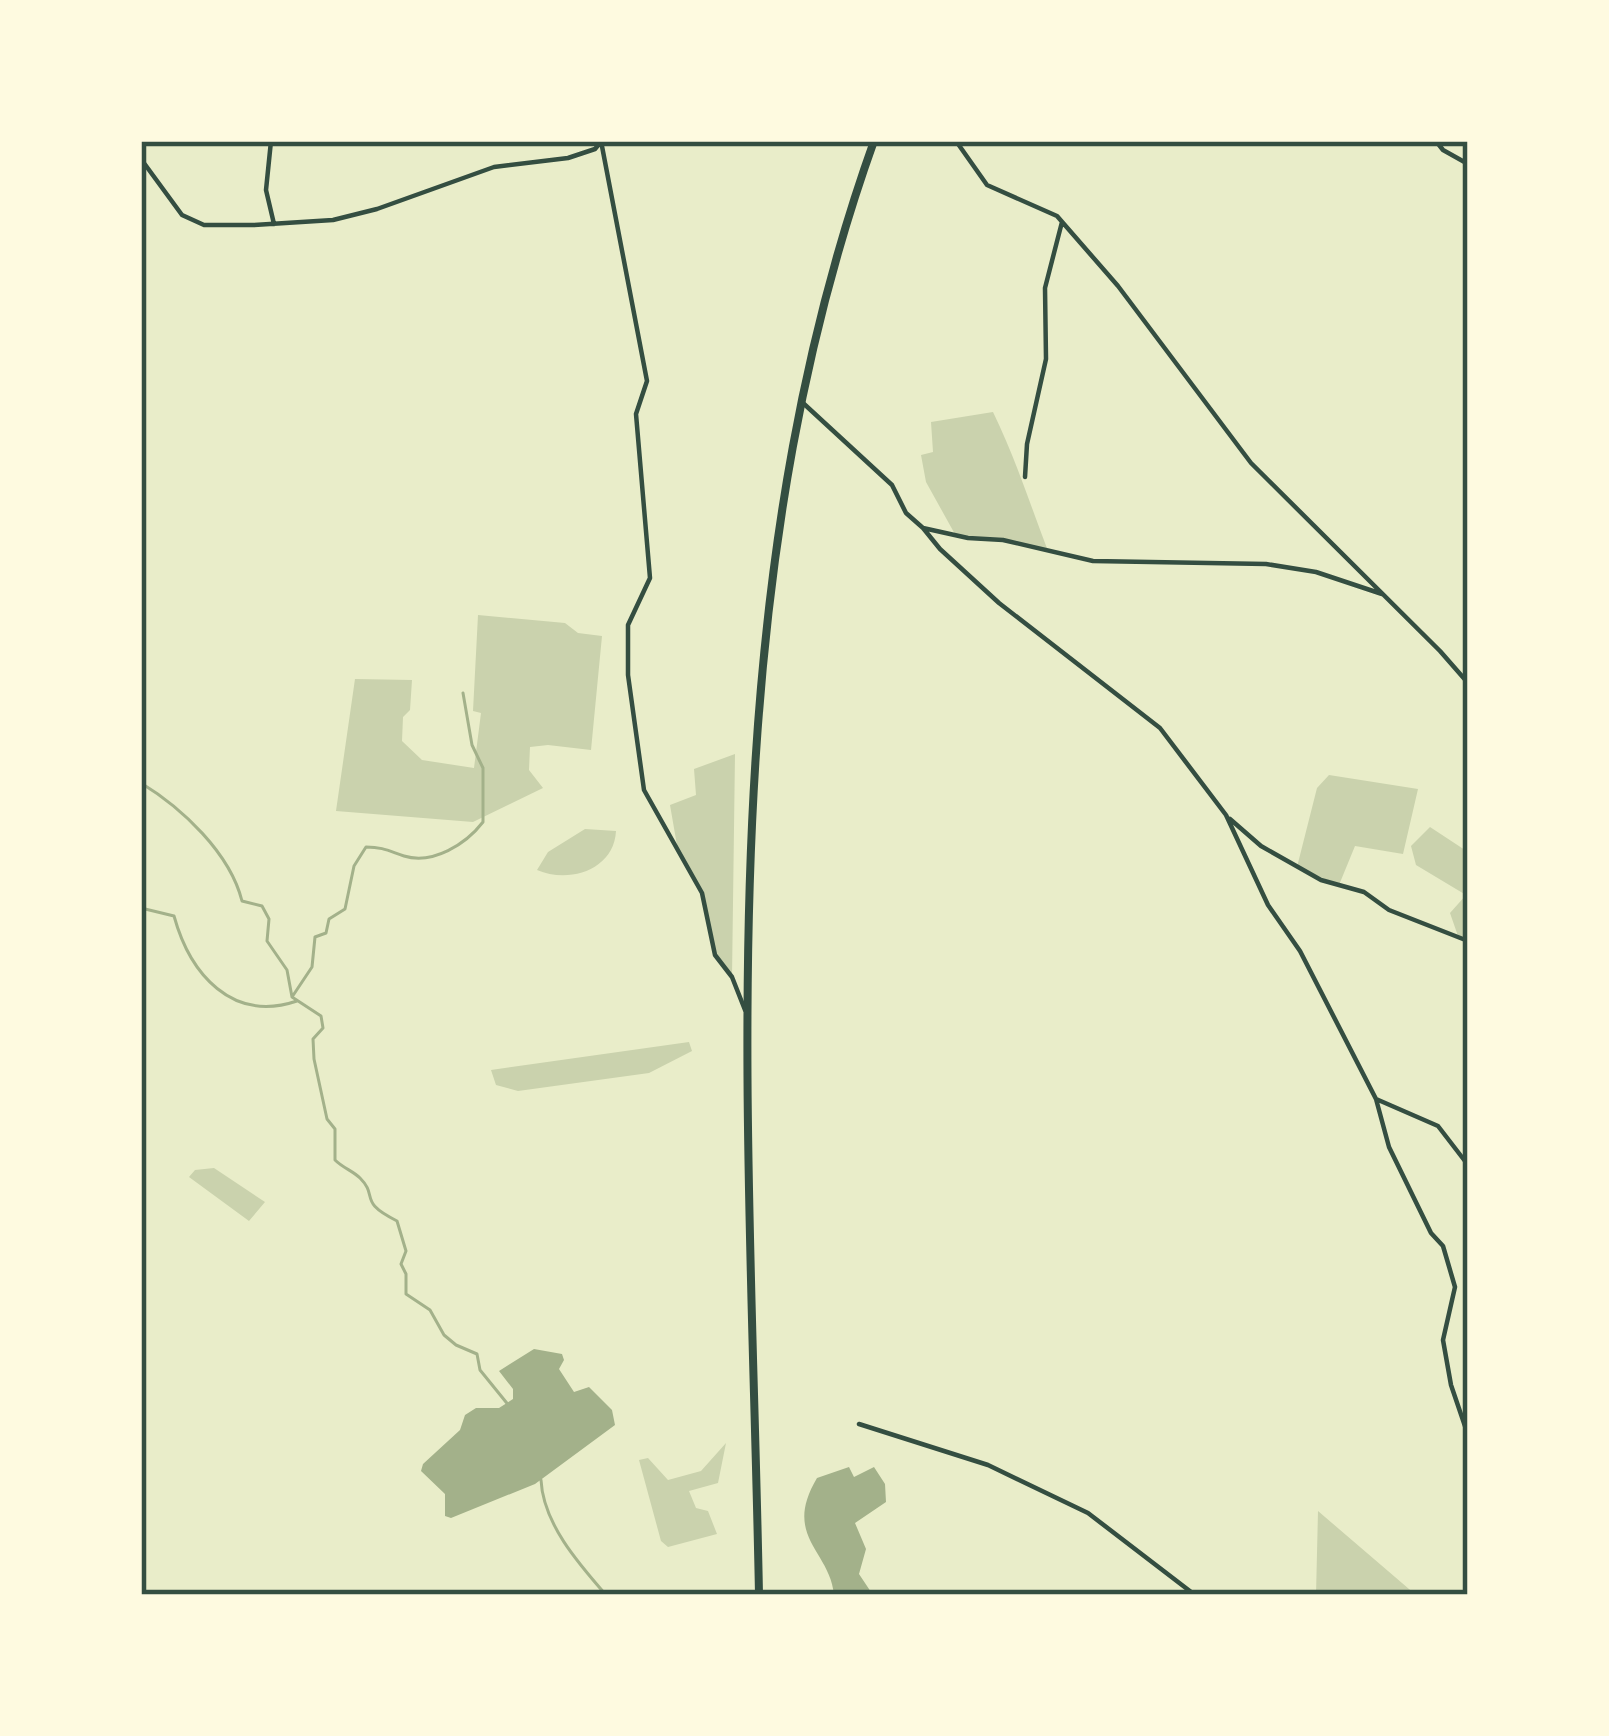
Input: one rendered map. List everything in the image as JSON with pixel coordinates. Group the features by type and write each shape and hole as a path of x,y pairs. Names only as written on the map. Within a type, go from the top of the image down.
{"main road":[{"path":"758,1595 748,889 756,709 771,583 803,403 842,238 874,141"}],"street":[{"path":"271,141 266,190 274,224"},
{"path":"141,159 182,215 204,225 274,224 333,220 377,209 494,167 568,158 595,149 602,141"},
{"path":"602,141 647,381 636,414 650,578 628,625 628,675 644,790 703,893 715,955 732,977 749,1019"},
{"path":"956,141 987,184 1046,209 1062,222 1118,286 1251,463 1467,683"},
{"path":"1436,141 1468,164"},
{"path":"1025,477 1027,444 1046,359 1045,288 1062,222"},
{"path":"803,403 892,485 906,513 999,603 1160,728 1226,815 1268,905 1300,951 1376,1099 1389,1147 1431,1233 1440,1239 1455,1287 1443,1340 1451,1385 1468,1435"},
{"path":"923,527 1093,561 1266,564 1316,572 1385,595"},
{"path":"1226,815 1261,847 1321,880 1364,892 1389,910 1468,941"},
{"path":"1376,1099 1438,1126 1468,1165"},
{"path":"859,1424 988,1465 1088,1514 1195,1595"}],"shaded area":[{"path":"993,412 1048,551 1003,540 956,536 926,482 921,455 933,452 931,422"},
{"path":"478,615 565,623 578,633 602,636 591,750 530,747 529,770 543,788 473,822 336,811 355,679 412,680 402,741 422,760 474,768 481,713 473,711"},
{"path":"735,754 732,977 715,955 702,893 678,851 670,805 696,795 694,769"},
{"path":"1329,775 1418,789 1403,854 1355,846 1339,885 1297,867 1317,788"},
{"path":"1430,827 1468,852 1468,941 1458,936 1450,913 1466,895 1416,865 1411,846"},
{"path":"585,829 616,831 599,864 576,874 537,870 548,852"},
{"path":"689,1042 692,1051 649,1073 518,1091 496,1085 491,1070"},
{"path":"214,1168 265,1202 249,1221 189,1177 195,1170"},
{"path":"534,1349 562,1354 559,1369 574,1392 589,1387 612,1410 615,1425 535,1484 451,1518 445,1516 445,1494 421,1471 423,1464 460,1430 465,1415 476,1408 499,1408 513,1399 513,1389 499,1371"},
{"path":"726,1443 718,1483 689,1491 696,1508 708,1511 717,1534 668,1547 661,1541 639,1460 648,1458 668,1480 701,1471"},
{"path":"849,1467 854,1477 874,1467 885,1484 886,1502 855,1523 866,1549 859,1574 873,1595 834,1595 806,1529 804,1515 817,1478"},
{"path":"1318,1511 1416,1595 1316,1595"}],"waterway":[{"path":"292,997 312,967 315,937 326,933 329,919 345,909 354,866 366,847 426,858 458,845 483,822 483,768 472,745 463,693"},
{"path":"141,783 172,805 216,849 242,901 262,906 269,919 267,941 287,970 292,997 321,1016 323,1028 313,1039 314,1059 327,1119 335,1129 335,1160 360,1178 377,1209 397,1221 406,1251 401,1264 406,1294 430,1310 444,1335 477,1354 480,1370 510,1407"},
{"path":"141,908 174,916 203,974 234,999 274,1006 297,1001"},
{"path":"541,1480 555,1527 606,1595"}]}
